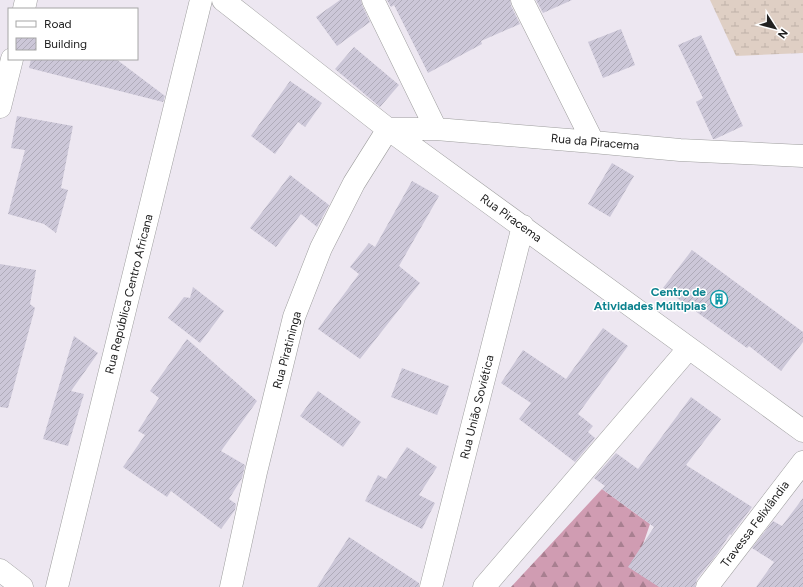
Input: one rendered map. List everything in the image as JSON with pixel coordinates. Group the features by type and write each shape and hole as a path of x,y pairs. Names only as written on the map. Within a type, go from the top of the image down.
{"street":[{"name":"Rua República Centro Africana","path":"57,587 201,0"},
{"name":"Rua Piracema","path":"223,0 388,129 803,431"},
{"path":"373,0 436,129"},
{"path":"522,0 593,142"},
{"path":"0,107 12,60"},
{"name":"Rua da Piracema","path":"388,129 436,129 680,150 803,156"},
{"name":"Rua Piratininga","path":"231,587 256,472 294,317 321,248 354,183 388,129"},
{"name":"Rua União Soviética","path":"431,587 523,226"},
{"path":"484,587 689,348"},
{"name":"Travessa Felixlândia","path":"708,587 803,462"},
{"path":"0,570 22,587"}],"green space":[{"path":"710,0 803,0 803,53 736,56"},
{"path":"602,489 650,524 638,559 673,587 511,587"}],"building":[{"path":"340,0 361,0 370,22 337,46 316,17"},
{"path":"387,0 510,0 511,6 520,24 481,41 482,44 428,73 394,5 391,7"},
{"path":"536,0 572,0 543,13"},
{"path":"621,29 635,65 603,78 588,42"},
{"path":"701,35 743,126 715,139 713,139 696,102 703,98 678,45"},
{"path":"354,47 399,85 380,107 335,69"},
{"path":"31,60 117,60 165,96 163,102 29,68"},
{"path":"290,81 322,103 305,127 298,122 275,154 251,136"},
{"path":"17,116 73,126 61,188 68,190 56,233 44,224 8,214 25,150 11,148"},
{"path":"612,163 634,176 610,217 588,204"},
{"path":"290,175 329,205 317,227 301,214 276,247 250,228"},
{"path":"412,181 439,196 399,266 420,283 360,359 318,329 359,274 350,267 369,243 375,247"},
{"name":"Centro de Atividades Múltiplas","path":"692,250 803,332 803,342 781,371 749,346 747,348 663,288"},
{"path":"0,264 36,270 30,304 35,308 8,408 0,407"},
{"path":"193,287 224,311 200,343 168,318 184,297 190,298"},
{"path":"603,328 628,346 578,414 593,426 588,432 595,438 575,462 519,419 531,403 501,383 523,350 566,379"},
{"path":"74,336 98,353 71,391 84,394 68,446 43,439"},
{"path":"187,339 257,401 221,451 245,465 242,478 229,499 236,504 235,510 221,529 171,491 167,497 123,467 145,435 138,431 159,398 150,391"},
{"path":"402,368 449,386 437,415 391,397"},
{"path":"318,391 361,422 343,447 300,416"},
{"path":"691,397 721,419 686,465 752,507 697,579 695,587 659,587 628,567 654,527 602,489 605,486 594,478 616,453 638,469"},
{"path":"407,447 437,467 419,495 435,503 422,529 365,501 378,475 386,479"},
{"path":"803,498 803,587 756,587 774,562 752,548 773,521 782,526"},
{"path":"349,537 419,583 419,587 317,587"}],"place":[{"name":"Centro de Atividades Múltiplas","path":"719,299"}]}
